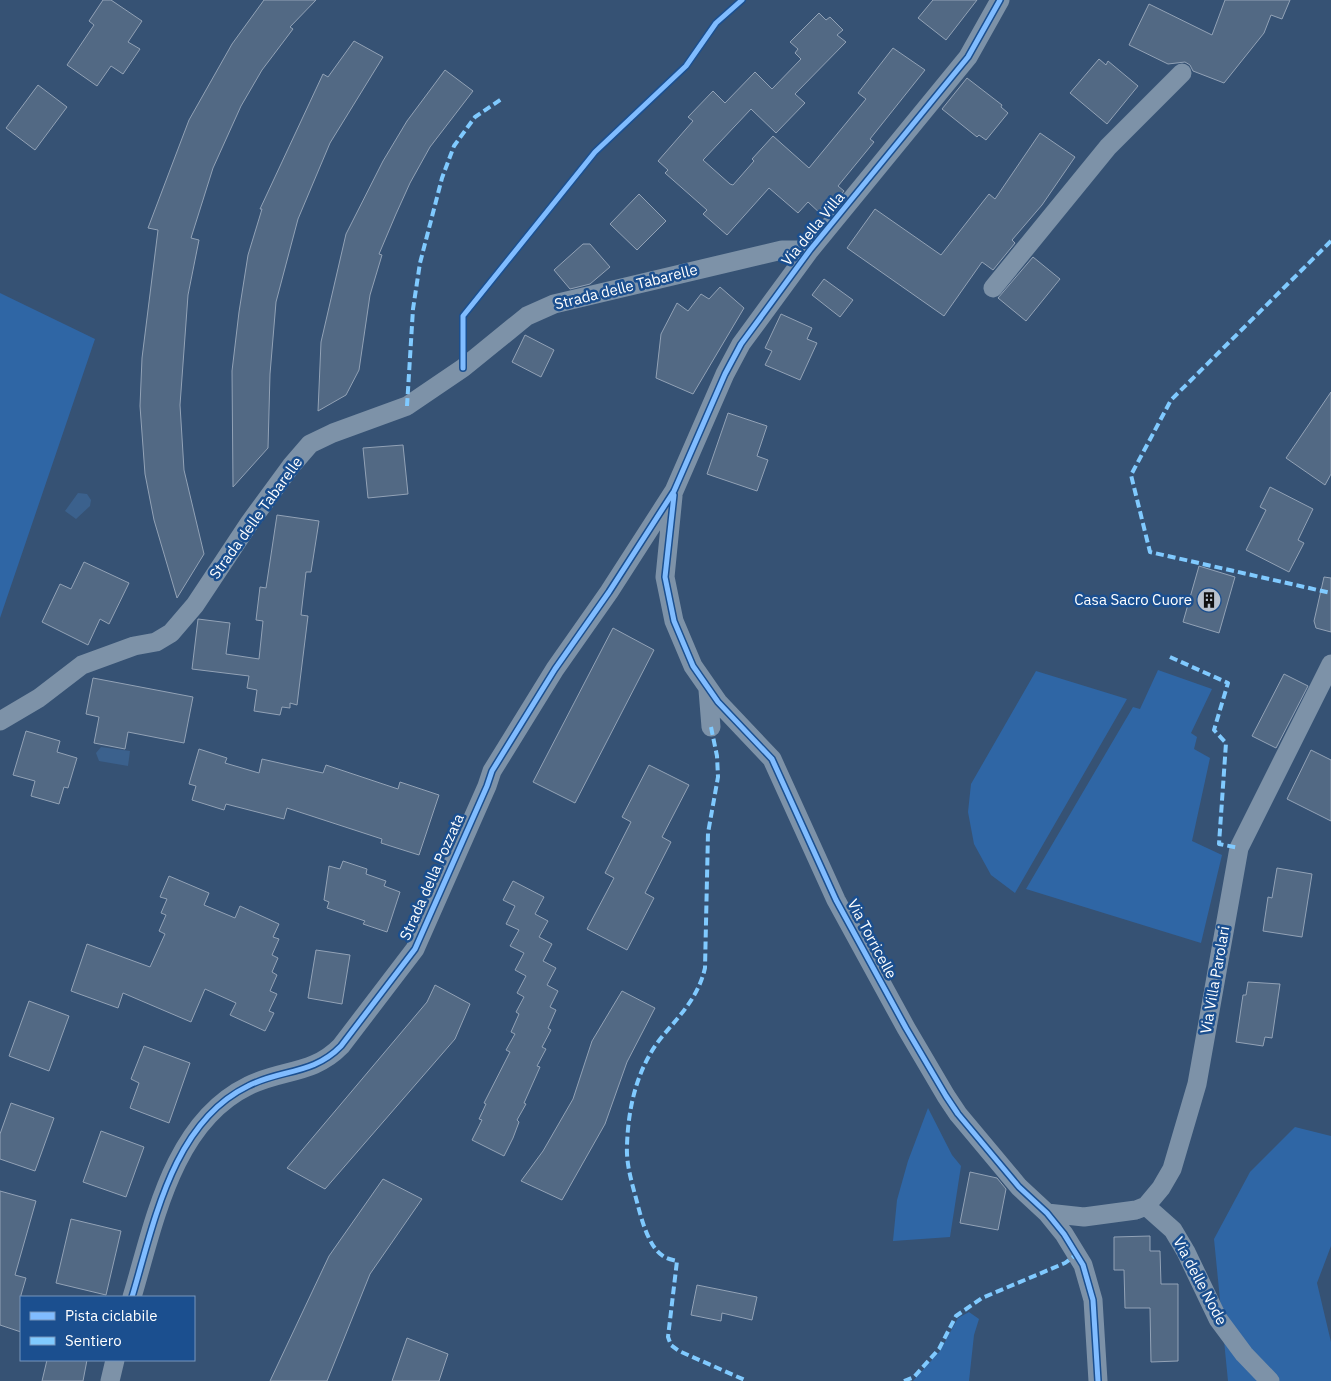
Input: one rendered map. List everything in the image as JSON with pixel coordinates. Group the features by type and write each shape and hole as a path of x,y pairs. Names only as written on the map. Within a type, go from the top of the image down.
{"street":[{"name":"Via della Villa","path":"674,491 725,374 741,344 810,250 968,58 1000,0"},
{"path":"993,288 1108,147 1182,73"},
{"name":"Strada delle Tabarelle","path":"0,721 39,698 82,666 134,646 156,642 171,633 195,605 245,528 291,466 310,444 333,433 407,406 463,368 528,316 554,304 782,250 810,250"},
{"name":"Via Torricelle","path":"674,491 665,577 668,598 681,640 693,666 708,690 772,759 836,900 906,1028 946,1096 958,1114 1019,1187 1047,1213 1064,1234 1084,1265 1093,1300 1098,1381"},
{"name":"Strada della Pozzata","path":"132,1296 164,1191 189,1140 210,1113 250,1084 315,1066 330,1058 352,1032 415,948 492,771 555,669 609,592 674,491"},
{"name":"Via Villa Parolari","path":"1146,1206 1161,1188 1172,1169 1197,1084 1239,848 1331,664"},
{"name":"Via Torricelle","path":"708,690 711,727"},
{"path":"1047,1213 1084,1217 1136,1210 1146,1206"},
{"name":"Via delle Node","path":"1146,1206 1173,1230 1186,1252 1218,1319 1244,1354 1270,1381"},
{"path":"110,1381 116,1361"}],"shaded area":[{"path":"0,293 95,339 0,618"},
{"path":"78,493 87,494 91,500 90,506 76,519 65,511"},
{"path":"1158,670 1212,689 1191,733 1197,737 1194,749 1210,758 1192,841 1222,855 1201,943 1026,889 1133,707 1140,709"},
{"path":"1036,671 1127,699 1015,893 991,875 974,844 968,812 971,784"},
{"path":"101,747 130,751 128,766 99,761 96,753"},
{"path":"928,1108 952,1155 961,1166 950,1237 893,1241 897,1200 908,1161"},
{"path":"1295,1127 1331,1136 1331,1246 1317,1283 1331,1342 1331,1381 1228,1381 1214,1239 1250,1172"},
{"path":"969,1312 979,1319 974,1335 969,1381 913,1381 940,1351 958,1318"}],"building":[{"path":"103,0 111,0 142,21 128,42 140,49 123,74 111,66 97,86 67,65 94,25 89,21"},
{"path":"264,0 316,0 290,27 293,29 262,70 241,106 213,168 191,238 199,240 188,295 180,405 184,470 204,554 177,598 154,520 145,474 140,406 142,358 158,230 148,228 189,120 232,44"},
{"path":"933,0 977,0 946,40 918,18"},
{"path":"1225,0 1290,0 1282,19 1271,15 1264,33 1224,83 1193,71 1190,65 1185,62 1168,64 1129,45 1149,4 1212,35"},
{"path":"819,13 826,20 830,17 843,30 837,35 846,42 795,94 805,103 776,133 751,109 703,160 730,184 733,185 754,161 752,159 773,136 809,168 866,99 858,93 893,48 925,70 870,139 874,142 838,186 844,191 823,216 808,202 798,213 769,188 727,235 703,214 707,210 665,173 668,170 658,161 693,121 688,117 713,91 725,103 755,72 772,89 801,59 795,53 798,49 790,42"},
{"path":"354,41 383,57 330,143 298,219 276,302 270,374 268,448 233,487 232,371 248,255 262,209 260,209 323,74 328,77"},
{"path":"1099,59 1106,65 1108,61 1138,86 1107,124 1070,93"},
{"path":"445,70 473,91 430,147 410,183 379,254 382,255 370,295 359,370 346,395 318,411 321,342 346,234 383,161 407,121"},
{"path":"967,78 1002,105 1001,107 1008,113 986,140 979,135 977,137 942,109"},
{"path":"38,85 67,107 35,150 6,128"},
{"path":"1040,133 1075,157 1042,205 1012,240 1015,243 993,270 982,262 944,316 847,248 875,209 941,255 989,194 995,199"},
{"path":"639,194 666,221 637,250 610,224"},
{"path":"583,244 590,244 610,267 590,284 570,289 554,270"},
{"path":"1033,257 1060,279 1026,321 998,298"},
{"path":"824,279 853,300 840,317 812,295"},
{"path":"720,287 744,308 693,394 656,378 661,334 677,303 688,311 701,294 709,299"},
{"path":"781,314 812,328 807,339 817,343 800,380 765,365 772,351 765,348"},
{"path":"525,335 554,350 541,377 512,362"},
{"path":"1331,392 1331,474 1325,485 1286,458"},
{"path":"728,413 767,426 757,456 768,460 757,491 707,474"},
{"path":"403,445 408,494 368,498 363,448"},
{"path":"1270,487 1313,509 1298,540 1304,543 1289,572 1246,550 1266,510 1260,507"},
{"path":"277,515 319,521 311,572 306,572 301,615 308,616 297,705 290,703 290,708 282,707 280,715 254,711 257,690 247,688 249,676 192,669 198,619 230,623 226,654 259,659 263,621 256,620 260,587 266,588"},
{"path":"84,562 129,583 109,624 100,619 88,645 42,622 60,584 71,589"},
{"name":"Casa Sacro Cuore","path":"1199,566 1235,577 1219,633 1183,622"},
{"path":"1324,577 1331,578 1331,632 1316,628 1314,621"},
{"path":"613,628 654,650 575,803 533,782"},
{"path":"1284,674 1308,686 1276,748 1252,736"},
{"path":"93,678 193,697 184,743 128,732 125,749 94,743 99,717 86,714"},
{"path":"26,731 60,741 57,752 77,758 68,788 64,787 59,804 31,796 35,781 13,775"},
{"path":"199,749 227,758 225,763 259,773 262,759 323,773 326,765 398,789 400,782 439,795 419,855 381,843 382,839 287,808 284,819 226,804 224,810 192,800 196,786 189,784"},
{"path":"1311,750 1331,760 1331,821 1287,799"},
{"path":"649,765 689,785 662,837 671,842 645,893 654,898 627,950 587,929 614,878 605,873 631,822 622,817"},
{"path":"343,861 367,869 366,874 386,881 384,886 400,892 387,932 363,924 365,921 327,908 329,902 324,900 329,866 340,869"},
{"path":"1277,868 1312,874 1302,937 1263,931 1268,897 1272,898"},
{"path":"169,876 209,893 204,905 235,918 240,906 279,924 273,937 279,939 272,955 278,958 272,972 277,975 270,991 277,994 269,1011 274,1013 265,1031 230,1015 236,1003 205,989 191,1022 123,993 118,1008 71,991 87,944 150,967 165,934 159,931 166,915 161,913 167,899 160,897"},
{"path":"513,881 544,897 535,914 548,921 539,937 552,944 543,961 556,968 547,985 558,991 550,1007 556,1010 548,1028 551,1030 542,1047 546,1049 537,1066 540,1067 524,1103 526,1104 517,1120 519,1122 513,1138 504,1156 472,1140 482,1120 479,1119 486,1104 484,1103 510,1052 506,1050 515,1034 511,1032 519,1014 516,1012 524,997 517,993 526,976 515,970 524,953 510,946 519,930 506,924 515,906 503,900"},
{"path":"316,950 350,955 342,1004 308,998"},
{"path":"1248,982 1280,984 1272,1038 1265,1037 1263,1046 1236,1042 1243,995 1246,995"},
{"path":"435,985 470,1004 455,1039 325,1189 287,1168 427,1002"},
{"path":"622,991 655,1008 627,1062 605,1124 562,1200 521,1181 543,1151 573,1099 592,1041"},
{"path":"29,1001 69,1016 49,1071 9,1056"},
{"path":"144,1046 190,1063 169,1123 130,1108 139,1083 131,1079"},
{"path":"11,1103 54,1118 35,1171 0,1159 0,1134"},
{"path":"101,1131 144,1147 126,1197 83,1182"},
{"path":"970,1172 997,1178 1006,1189 998,1230 960,1223"},
{"path":"383,1179 422,1199 370,1274 327,1381 270,1381 329,1256"},
{"path":"0,1191 36,1201 15,1275 26,1278 20,1296 20,1332 0,1325"},
{"path":"71,1219 121,1231 106,1295 56,1283"},
{"path":"1150,1236 1150,1251 1160,1251 1161,1284 1178,1284 1178,1361 1151,1362 1150,1308 1125,1308 1124,1270 1114,1270 1114,1237"},
{"path":"697,1285 757,1297 752,1320 722,1313 721,1321 691,1315"},
{"path":"407,1338 448,1354 439,1381 392,1381"},
{"path":"47,1361 87,1361 83,1381 42,1381"}],"marked path":[{"path":"407,406 413,309 420,263 442,178 454,146 475,117 503,98"},
{"path":"1331,241 1171,400 1131,475 1150,552 1331,593"},
{"path":"1170,657 1228,683 1214,730 1226,743 1219,844 1239,848"},
{"path":"711,727 717,756 718,777 708,833 705,968 693,997 661,1038 640,1075 629,1117 627,1154 632,1184 647,1233 658,1252 666,1258 677,1261 668,1337 671,1345 679,1351 747,1381"},
{"path":"904,1381 914,1377 939,1349 956,1316 982,1298 1065,1263 1077,1254"}],"cycle path":[{"path":"463,368 463,316 595,152 686,66 716,23 742,0"},
{"path":"132,1296 158,1208 184,1150 201,1124 222,1103 248,1086 308,1067 330,1055 341,1046 415,949 492,771 555,669 609,592 674,491 725,374 741,344 810,250 968,57 1000,0"},
{"path":"674,495 665,577 674,621 693,666 718,702 772,759 836,900 906,1028 946,1096 958,1114 1019,1187 1047,1213 1064,1234 1083,1265 1093,1300 1098,1381"}],"place":[{"name":"Casa Sacro Cuore","path":"1209,600"}]}
